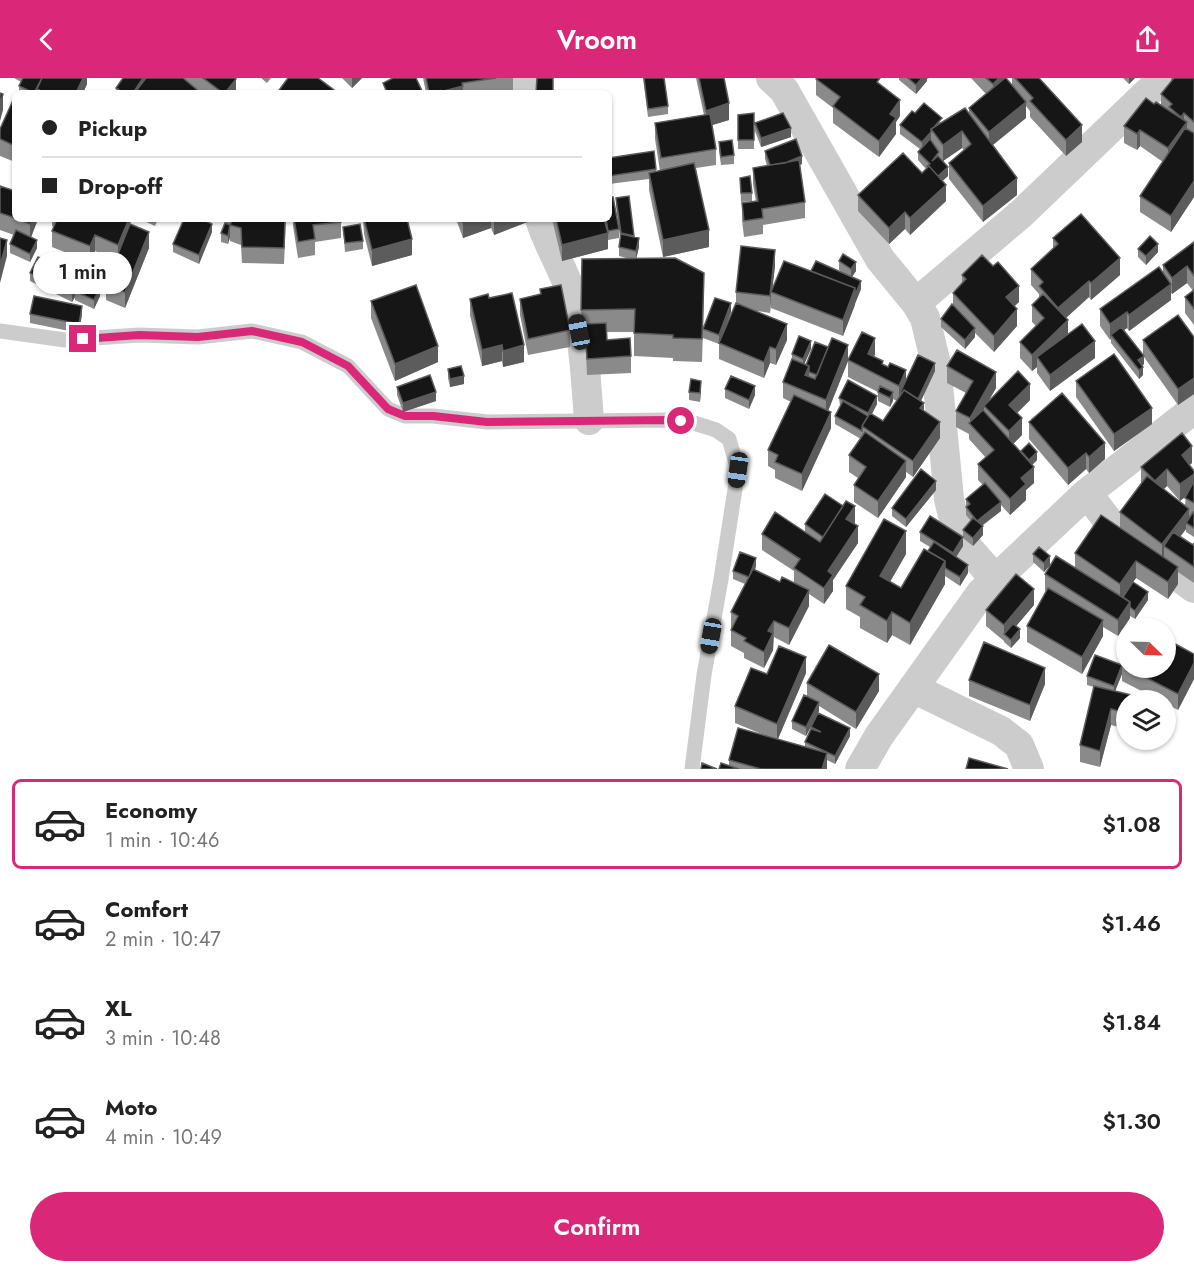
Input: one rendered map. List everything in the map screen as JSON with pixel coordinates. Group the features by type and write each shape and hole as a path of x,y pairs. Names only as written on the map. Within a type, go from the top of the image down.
{"street":[{"path":"916,303 1022,213 1163,78"},
{"path":"783,82 880,259 916,303 925,318 936,364 949,499 954,520 967,547 995,579"},
{"path":"541,222 572,296 583,350 590,420"},
{"path":"860,769 879,736 981,593 1087,493 1194,409"},
{"path":"1087,493 1112,526 1194,588"},
{"path":"913,688 1001,731 1019,745 1029,769"}],"lane":[{"path":"0,331 65,340 139,335 198,337 252,331 302,342 348,366 388,409 405,416 433,416 487,422 669,420 694,423 716,430 729,439 738,470 722,579 704,675 692,769"}],"building":[{"path":"23,78 42,78 36,90 28,90 19,86"},
{"path":"42,78 83,78 77,90 37,89"},
{"path":"123,78 143,78 135,90 116,88"},
{"path":"146,78 183,78 197,90 137,90"},
{"path":"203,78 236,79 227,90 219,90"},
{"path":"288,78 318,78 334,90 279,90"},
{"path":"393,78 416,78 422,90 386,90 383,83"},
{"path":"426,78 496,78 462,83 463,86 448,90 428,90"},
{"path":"537,78 553,78 553,90 536,90"},
{"path":"644,78 664,78 668,106 648,109"},
{"path":"699,78 724,78 729,103 706,111"},
{"path":"817,78 880,78 877,82 900,100 890,114 896,118 879,141 833,106 840,97"},
{"path":"908,78 922,78 916,85"},
{"path":"986,78 999,78 993,84"},
{"path":"1005,78 1026,102 989,132 969,108"},
{"path":"1015,78 1039,78 1082,125 1066,140 1030,101 1033,98"},
{"path":"1174,78 1194,78 1194,122 1184,113 1181,117 1169,107 1172,104 1161,94"},
{"path":"1146,98 1187,122 1168,148 1140,130 1137,134 1124,126"},
{"path":"12,102 12,145 0,139 0,129"},
{"path":"924,103 942,118 922,142 900,125 912,111 915,113"},
{"path":"965,108 1017,178 983,206 949,163 971,144 962,131 943,145 931,129"},
{"path":"754,113 754,140 738,140 738,115"},
{"path":"783,113 791,128 761,138 755,123"},
{"path":"710,114 716,149 661,158 655,123"},
{"path":"1185,128 1194,133 1194,181 1171,216 1140,196"},
{"path":"796,139 802,156 785,163 770,165 765,151"},
{"path":"930,139 939,152 932,161 938,156 948,167 938,176 927,166 930,164 918,152"},
{"path":"732,140 734,155 721,157 719,142"},
{"path":"654,151 656,169 612,176 612,158"},
{"path":"903,153 922,173 929,166 946,185 910,218 905,212 889,228 858,195"},
{"path":"799,160 805,202 762,209 763,218 744,221 742,203 758,201 753,168"},
{"path":"694,163 709,230 663,240 649,173"},
{"path":"750,176 752,193 741,193 740,178"},
{"path":"0,186 12,190 12,217 0,213"},
{"path":"629,196 634,236 621,233 616,198"},
{"path":"612,197 619,229 608,231 606,222 612,222"},
{"path":"1081,214 1120,258 1058,308 1039,286 1043,282 1031,269 1058,244 1053,238"},
{"path":"56,222 128,222 118,245 95,235 90,246 52,231"},
{"path":"183,222 212,224 199,255 173,244"},
{"path":"232,222 285,222 284,248 242,247 241,228 230,225"},
{"path":"295,222 341,222 313,225 315,239 298,242"},
{"path":"365,222 408,222 412,239 372,250"},
{"path":"557,222 605,222 608,233 562,245"},
{"path":"225,223 230,225 228,236 221,233"},
{"path":"130,224 149,232 125,292 106,284"},
{"path":"360,224 363,241 345,243 343,227"},
{"path":"16,230 37,240 30,254 10,244"},
{"path":"621,234 639,238 636,251 619,247"},
{"path":"1150,236 1158,244 1146,256 1138,249"},
{"path":"0,238 7,240 0,266"},
{"path":"1194,242 1194,276 1187,266 1172,278 1163,265"},
{"path":"741,246 775,250 770,296 736,292"},
{"path":"843,254 856,262 851,269 839,261"},
{"path":"91,255 112,261 106,283 85,276"},
{"path":"982,255 993,266 998,262 1019,286 1006,297 1017,309 994,336 953,293 966,279 962,275"},
{"path":"38,257 100,287 94,300 75,291 76,286 72,294 30,273"},
{"path":"675,258 704,273 702,339 634,333 635,309 581,310 582,259"},
{"path":"784,261 855,288 843,320 771,292"},
{"path":"816,261 861,281 855,295 855,288 811,271"},
{"path":"1159,267 1171,284 1129,315 1127,312 1110,324 1100,309"},
{"path":"416,285 438,346 395,364 371,301"},
{"path":"561,285 570,330 528,339 520,299 541,294 540,289"},
{"path":"1194,290 1194,309 1185,297"},
{"path":"512,293 524,345 503,351 502,345 482,350 470,299 488,294 489,298"},
{"path":"1043,294 1068,320 1032,355 1020,342 1044,318 1032,305"},
{"path":"34,296 82,306 79,324 30,314"},
{"path":"715,298 731,303 719,335 703,329"},
{"path":"736,303 787,324 776,349 770,347 764,362 719,343"},
{"path":"952,304 975,328 965,340 941,319"},
{"path":"1178,315 1194,337 1194,378 1178,389 1143,340"},
{"path":"606,323 607,340 630,338 631,356 587,359 585,324"},
{"path":"1082,324 1095,341 1050,375 1037,357"},
{"path":"1121,327 1144,356 1138,360 1143,367 1139,370 1111,335"},
{"path":"862,332 875,338 868,354 883,361 882,364 888,367 890,363 906,370 899,386 848,360"},
{"path":"799,336 811,341 803,359 792,354"},
{"path":"832,338 848,345 826,400 783,382 792,359 809,366 805,375 815,379"},
{"path":"815,342 828,347 817,375 809,372 809,366 806,365"},
{"path":"957,350 996,372 970,418 956,411 973,381 947,366"},
{"path":"1114,354 1152,408 1114,434 1076,381"},
{"path":"918,355 935,363 918,399 904,390 900,393"},
{"path":"461,366 464,376 450,379 448,369"},
{"path":"1018,371 1030,384 1009,405 1022,418 1009,431 984,406"},
{"path":"430,375 436,392 403,403 397,387"},
{"path":"731,376 755,386 749,400 725,389"},
{"path":"691,379 701,381 700,393 689,392"},
{"path":"848,380 877,396 868,413 839,398"},
{"path":"880,386 893,392 890,398 878,392"},
{"path":"904,390 924,403 920,408 940,422 913,461 862,426 870,413 883,421"},
{"path":"1062,393 1105,443 1089,457 1086,453 1068,468 1029,422"},
{"path":"794,395 831,412 802,474 775,462 778,455 768,450"},
{"path":"843,401 868,416 862,426 862,431 835,416"},
{"path":"983,410 1034,467 1021,478 1026,484 1010,499 978,464 994,450 969,423"},
{"path":"865,432 906,461 878,501 854,485 866,467 849,455"},
{"path":"1182,433 1192,446 1182,455 1194,474 1180,484 1167,469 1155,481 1141,467"},
{"path":"1029,443 1037,452 1029,460 1021,451"},
{"path":"921,469 936,481 906,519 892,508"},
{"path":"1147,476 1189,509 1162,544 1120,512"},
{"path":"985,483 1001,502 977,521 966,507 970,504 966,499"},
{"path":"1194,483 1194,503 1185,498"},
{"path":"825,494 843,506 823,537 805,524"},
{"path":"846,501 855,506 846,519 858,526 828,571 833,575 824,588 794,568 800,559 762,534 775,512 820,542"},
{"path":"1194,513 1194,528 1186,523"},
{"path":"1101,515 1178,567 1168,582 1136,561 1120,584 1075,553"},
{"path":"930,516 963,537 953,553 920,532"},
{"path":"973,518 983,526 973,538 963,530"},
{"path":"884,519 906,531 880,576 901,588 924,549 945,561 910,623 892,612 887,621 860,605 865,597 846,586"},
{"path":"1173,532 1193,545 1194,543 1194,567 1164,546"},
{"path":"934,542 968,565 960,577 945,568 945,561 928,551"},
{"path":"1039,547 1050,556 1044,563 1033,554"},
{"path":"740,552 756,558 749,577 733,571"},
{"path":"1056,556 1130,602 1119,618 1116,619 1045,574"},
{"path":"753,569 780,582 782,577 809,590 789,628 774,621 768,631 773,633 764,652 744,641 746,638 731,630 738,616 731,612"},
{"path":"1016,574 1034,589 1004,625 986,610"},
{"path":"1133,582 1148,592 1135,611 1130,607 1130,602 1123,597"},
{"path":"1048,588 1103,620 1082,657 1027,626"},
{"path":"1013,624 1020,629 1011,640 1004,634"},
{"path":"984,642 1045,668 1030,705 969,680"},
{"path":"1176,644 1194,654 1194,663 1178,694 1176,690 1170,690 1147,678 1176,678"},
{"path":"829,645 879,674 856,712 807,683"},
{"path":"779,646 806,657 777,724 735,706 751,668 767,674"},
{"path":"1095,655 1116,663 1117,678 1114,686 1087,676"},
{"path":"1094,686 1116,691 1116,710 1111,709 1100,751 1080,745"},
{"path":"804,695 819,702 806,727 792,721"},
{"path":"818,713 850,728 835,756 805,742 811,729 821,732 811,727"},
{"path":"738,728 827,753 822,769 761,769 729,760"},
{"path":"969,758 1008,769 966,769"},
{"path":"702,763 717,769 701,769"},
{"path":"721,763 739,769 719,769"}],"route":[{"path":"83,339 139,335 198,337 252,331 302,342 348,366 388,409 405,416 433,416 487,422 681,421"}]}
